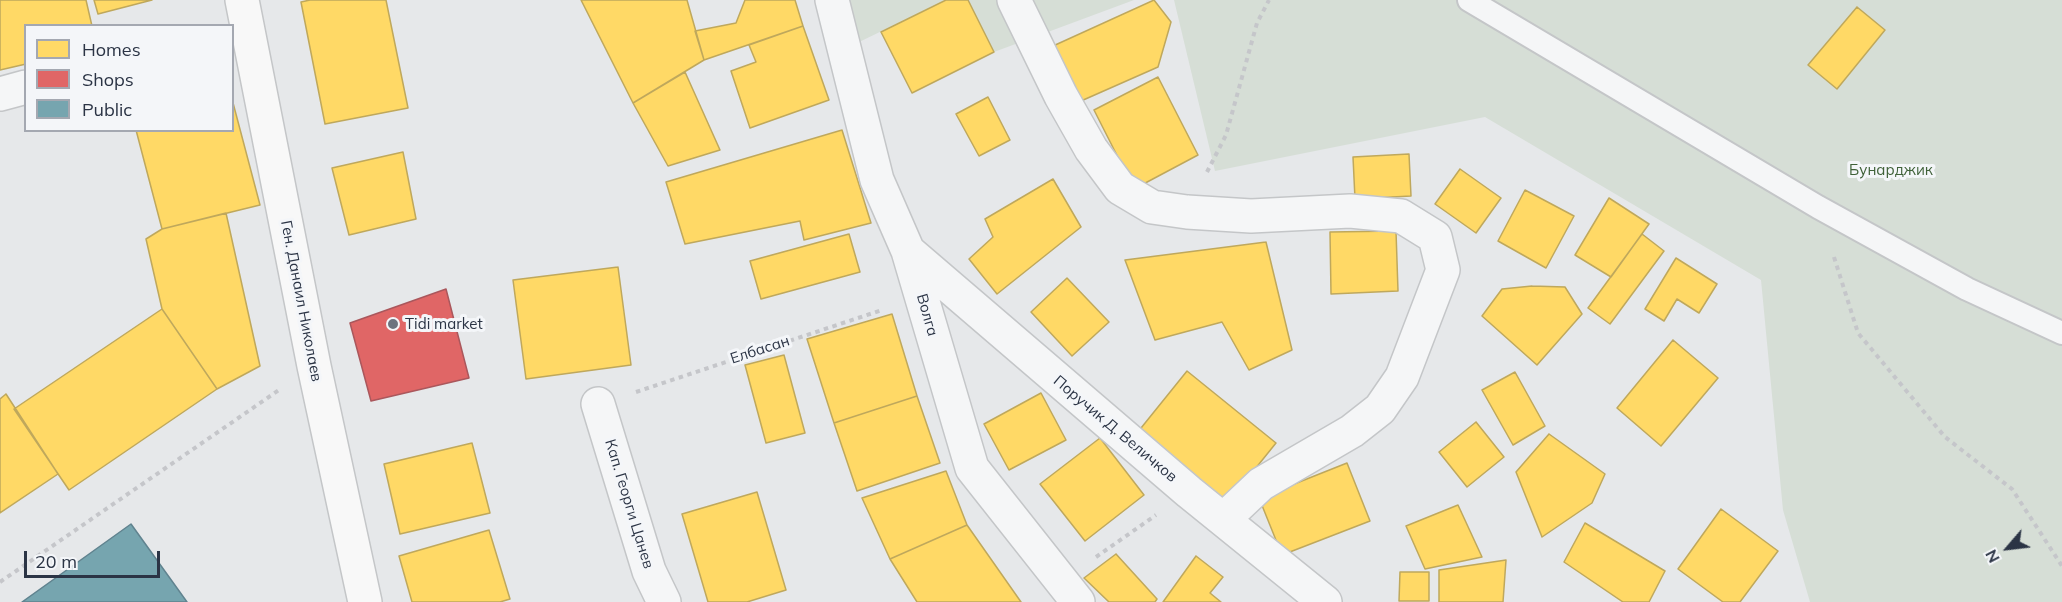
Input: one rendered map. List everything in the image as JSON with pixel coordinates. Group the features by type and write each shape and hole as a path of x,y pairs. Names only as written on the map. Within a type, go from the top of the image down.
{"street":[{"name":"Волга","path":"831,0 877,180 908,251 972,468 1069,592"},
{"path":"1014,0 1052,78 1091,149 1120,188 1152,207 1187,212 1251,216 1350,212 1401,216 1435,237 1443,270 1402,377 1380,409 1352,431 1261,484 1224,519"},
{"name":"Ген. Данаил Николаев","path":"241,20 365,602"},
{"path":"0,94 24,88"},
{"name":"Поручик Д. Величков","path":"908,251 1189,492 1325,602"},
{"name":"Кап. Георги Цанев","path":"598,404 649,571 664,602"}],"lane":[{"path":"1468,0 1818,207 1967,290 2062,333"}],"path":[{"path":"1187,212 1226,135 1257,23 1269,0"},
{"path":"1818,207 1858,333 1945,437 2012,489 2062,566"},
{"name":"Елбасан","path":"598,404 922,296"},
{"path":"0,582 314,366"},
{"path":"1069,592 1189,492"}],"green space":[{"path":"842,0 946,0 855,44"},
{"path":"968,0 1134,0 994,52"},
{"name":"Бунарджик","path":"1174,0 2062,0 2062,602 1810,602 1783,510 1761,280 1485,117 1215,171"}],"building: Homes":[{"path":"0,0 86,0 92,24 24,24 24,64 0,70"},
{"path":"94,0 152,0 98,14"},
{"path":"386,0 408,108 325,124 301,2"},
{"path":"581,0 687,0 704,60 633,103"},
{"path":"745,0 795,0 803,26 704,60 695,31 736,23"},
{"path":"946,0 968,0 994,52 912,93 881,32"},
{"path":"1154,0 1171,22 1158,67 1081,101 1053,46"},
{"path":"1857,7 1885,30 1837,89 1808,65"},
{"path":"803,26 829,100 750,128 731,71 756,62 749,45"},
{"path":"685,72 720,150 668,166 633,103"},
{"path":"1158,77 1198,155 1134,189 1094,110"},
{"path":"988,97 1010,140 979,156 956,114"},
{"path":"234,107 260,205 162,229 137,132 234,132"},
{"path":"842,130 871,223 804,240 800,221 685,244 666,182"},
{"path":"403,152 416,219 349,235 332,168"},
{"path":"1409,154 1411,196 1355,199 1353,157"},
{"path":"1460,169 1501,198 1476,233 1435,204"},
{"path":"1053,179 1081,227 997,294 969,259 993,237 985,219"},
{"path":"1525,190 1574,216 1546,268 1498,241"},
{"path":"1609,198 1649,224 1611,277 1575,255"},
{"path":"226,213 260,366 217,389 162,309 146,239 162,229"},
{"path":"1396,231 1398,291 1331,294 1330,232"},
{"path":"849,234 860,272 761,299 750,261"},
{"path":"1642,234 1664,251 1610,324 1588,308"},
{"path":"1266,242 1292,350 1249,370 1222,322 1155,340 1125,260"},
{"path":"1676,258 1717,284 1699,313 1677,299 1664,321 1645,309"},
{"path":"618,267 631,365 526,379 513,280"},
{"path":"1067,278 1109,322 1072,356 1031,312"},
{"path":"1532,286 1565,287 1582,314 1537,365 1482,316 1502,289"},
{"path":"162,309 217,389 69,490 14,409"},
{"path":"892,314 917,396 834,423 807,339"},
{"path":"1673,340 1718,378 1661,446 1617,408"},
{"path":"784,355 805,433 766,443 745,365"},
{"path":"1187,371 1276,443 1226,505 1137,433"},
{"path":"1515,372 1545,426 1513,445 1482,390"},
{"path":"1041,393 1066,440 1009,470 984,424"},
{"path":"6,394 58,474 0,513 0,399"},
{"path":"917,396 940,463 857,491 834,423"},
{"path":"1476,422 1504,457 1467,487 1439,452"},
{"path":"1549,434 1605,474 1592,503 1542,537 1516,472"},
{"path":"1100,438 1144,495 1085,541 1040,484"},
{"path":"472,443 490,513 400,534 384,464"},
{"path":"1347,463 1370,521 1282,555 1259,498"},
{"path":"946,471 967,525 890,559 862,498"},
{"path":"757,492 786,590 747,602 708,602 682,514"},
{"path":"1458,505 1482,557 1425,569 1406,526"},
{"path":"1721,509 1778,551 1740,602 1723,602 1678,569"},
{"path":"1585,523 1665,571 1649,602 1623,602 1564,562"},
{"path":"967,525 1021,602 917,602 890,559"},
{"path":"489,530 510,599 500,602 412,602 399,556"},
{"path":"1116,554 1157,599 1155,602 1109,602 1084,578"},
{"path":"1196,556 1223,577 1210,593 1221,602 1163,602"},
{"path":"1506,560 1503,602 1439,602 1439,570"},
{"path":"1400,572 1429,572 1429,601 1399,601"}],"building: Shops":[{"path":"446,289 469,378 371,401 350,323"}],"building: Public":[{"path":"131,524 187,602 22,602"}],"place":[{"name":"Tidi market","path":"393,324"}]}
